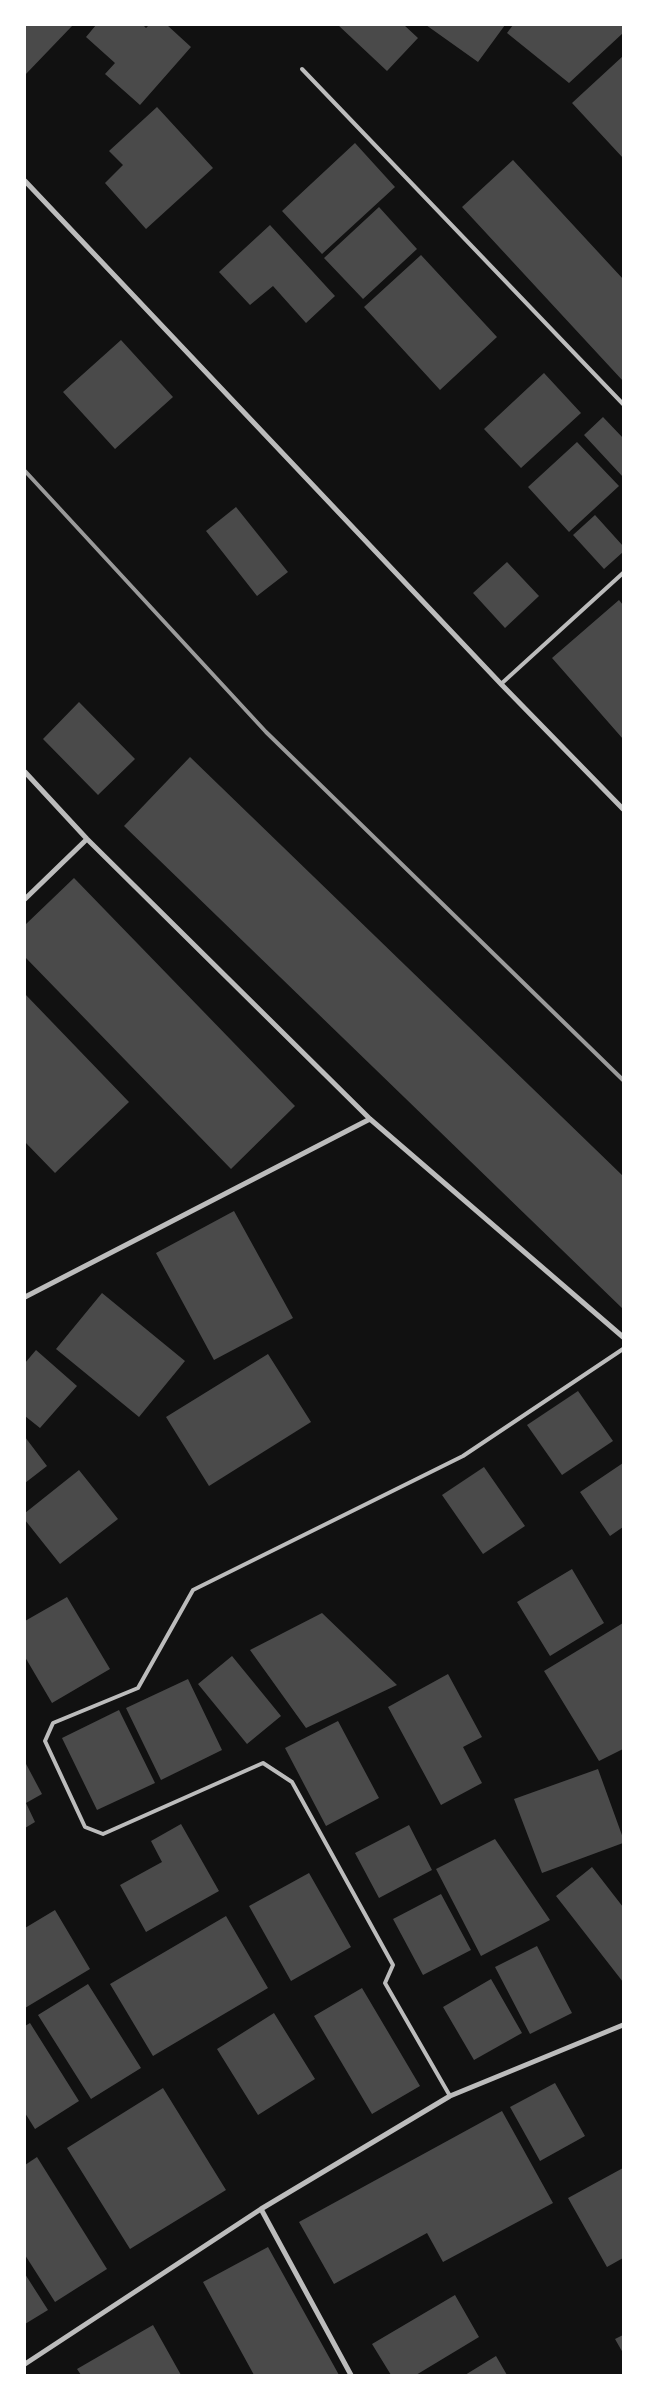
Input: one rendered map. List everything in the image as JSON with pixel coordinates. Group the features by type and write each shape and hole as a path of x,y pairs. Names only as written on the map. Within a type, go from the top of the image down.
{"street":[{"path":"25,181 501,684 623,809"},
{"path":"25,772 87,839 370,1119 623,1337"},
{"path":"25,899 87,839"},
{"path":"25,1297 370,1119"},
{"path":"25,2364 261,2209 450,2096 623,2025"},
{"path":"261,2209 351,2375"}],"lane":[{"path":"302,69 623,404"},
{"path":"501,684 623,573"},
{"path":"450,2096 386,1983 393,1965 292,1782 263,1763 102,1834 85,1827 45,1741 53,1723 138,1688 193,1590 463,1456 623,1349"}],"building":[{"path":"25,25 73,25 25,75"},
{"path":"96,25 143,25 146,28 149,25 167,25 191,47 140,105 105,74 115,63 86,37"},
{"path":"338,25 404,25 418,38 387,71"},
{"path":"426,25 505,25 478,62"},
{"path":"513,25 623,25 623,33 569,83 507,33"},
{"path":"623,56 623,158 572,103"},
{"path":"157,107 213,168 146,229 105,183 123,165 109,151"},
{"path":"355,143 395,187 322,254 282,211"},
{"path":"513,160 623,279 623,381 462,207"},
{"path":"379,207 417,249 363,299 324,258"},
{"path":"270,225 335,296 306,323 273,286 250,305 219,272"},
{"path":"421,255 497,337 440,390 364,307"},
{"path":"121,340 173,397 115,449 63,392"},
{"path":"544,373 581,413 521,468 484,429"},
{"path":"603,417 623,438 623,477 584,435"},
{"path":"577,442 619,486 569,532 528,487"},
{"path":"236,507 288,572 257,596 206,531"},
{"path":"595,515 623,546 623,552 604,569 573,535"},
{"path":"507,562 539,596 505,628 473,593"},
{"path":"619,600 623,605 623,739 552,658"},
{"path":"79,702 135,759 98,795 43,739"},
{"path":"190,757 623,1176 623,1309 124,826"},
{"path":"74,878 295,1106 231,1169 25,957 25,925"},
{"path":"25,994 129,1102 55,1173 25,1142"},
{"path":"234,1211 293,1318 214,1360 156,1253"},
{"path":"102,1293 185,1361 139,1417 56,1349"},
{"path":"36,1350 77,1386 40,1428 25,1416 25,1363"},
{"path":"268,1354 311,1422 209,1486 166,1417"},
{"path":"578,1391 613,1441 562,1475 527,1425"},
{"path":"25,1437 47,1466 25,1483"},
{"path":"623,1463 623,1527 610,1536 580,1492"},
{"path":"484,1467 525,1526 483,1554 442,1495"},
{"path":"79,1470 118,1519 60,1564 25,1520 25,1513"},
{"path":"572,1569 604,1623 550,1656 517,1602"},
{"path":"67,1597 110,1669 52,1703 25,1657 25,1621"},
{"path":"322,1613 397,1685 306,1728 250,1650"},
{"path":"623,1623 623,1749 599,1761 544,1671"},
{"path":"232,1656 281,1716 247,1744 198,1684"},
{"path":"448,1674 482,1737 463,1747 482,1783 441,1805 388,1707"},
{"path":"188,1679 222,1750 161,1780 126,1708"},
{"path":"119,1710 155,1783 97,1810 62,1738"},
{"path":"338,1721 379,1798 326,1826 285,1748"},
{"path":"25,1762 42,1794 26,1803 35,1822 25,1828"},
{"path":"598,1769 623,1838 623,1843 542,1873 514,1799"},
{"path":"181,1824 219,1891 146,1932 120,1885 162,1862 151,1841"},
{"path":"409,1825 432,1870 379,1898 355,1853"},
{"path":"495,1839 550,1920 481,1956 436,1869"},
{"path":"592,1867 623,1907 623,1982 556,1896"},
{"path":"309,1873 351,1947 291,1981 249,1906"},
{"path":"441,1894 471,1950 423,1975 393,1919"},
{"path":"55,1910 90,1969 25,2008 25,1928"},
{"path":"226,1916 268,1988 153,2056 110,1984"},
{"path":"537,1946 572,2013 530,2034 495,1967"},
{"path":"491,1979 522,2033 474,2060 443,2007"},
{"path":"88,1984 141,2068 91,2099 38,2015"},
{"path":"362,1988 420,2086 372,2114 314,2016"},
{"path":"274,2013 315,2079 258,2115 217,2049"},
{"path":"30,2023 79,2101 35,2129 25,2113 25,2026"},
{"path":"555,2083 585,2136 540,2161 510,2107"},
{"path":"163,2088 226,2190 130,2249 67,2148"},
{"path":"502,2111 553,2203 443,2262 427,2233 334,2284 299,2222"},
{"path":"37,2157 107,2269 55,2302 25,2255 25,2165"},
{"path":"623,2168 623,2258 607,2267 568,2198"},
{"path":"268,2247 339,2375 254,2375 203,2282"},
{"path":"25,2274 48,2310 25,2324"},
{"path":"455,2295 479,2337 416,2375 391,2375 372,2344"},
{"path":"153,2325 181,2375 81,2375 77,2369"},
{"path":"623,2335 623,2353 615,2339"},
{"path":"496,2356 507,2375 465,2375"}],"railway":[{"path":"25,471 266,732 623,1080"}]}
